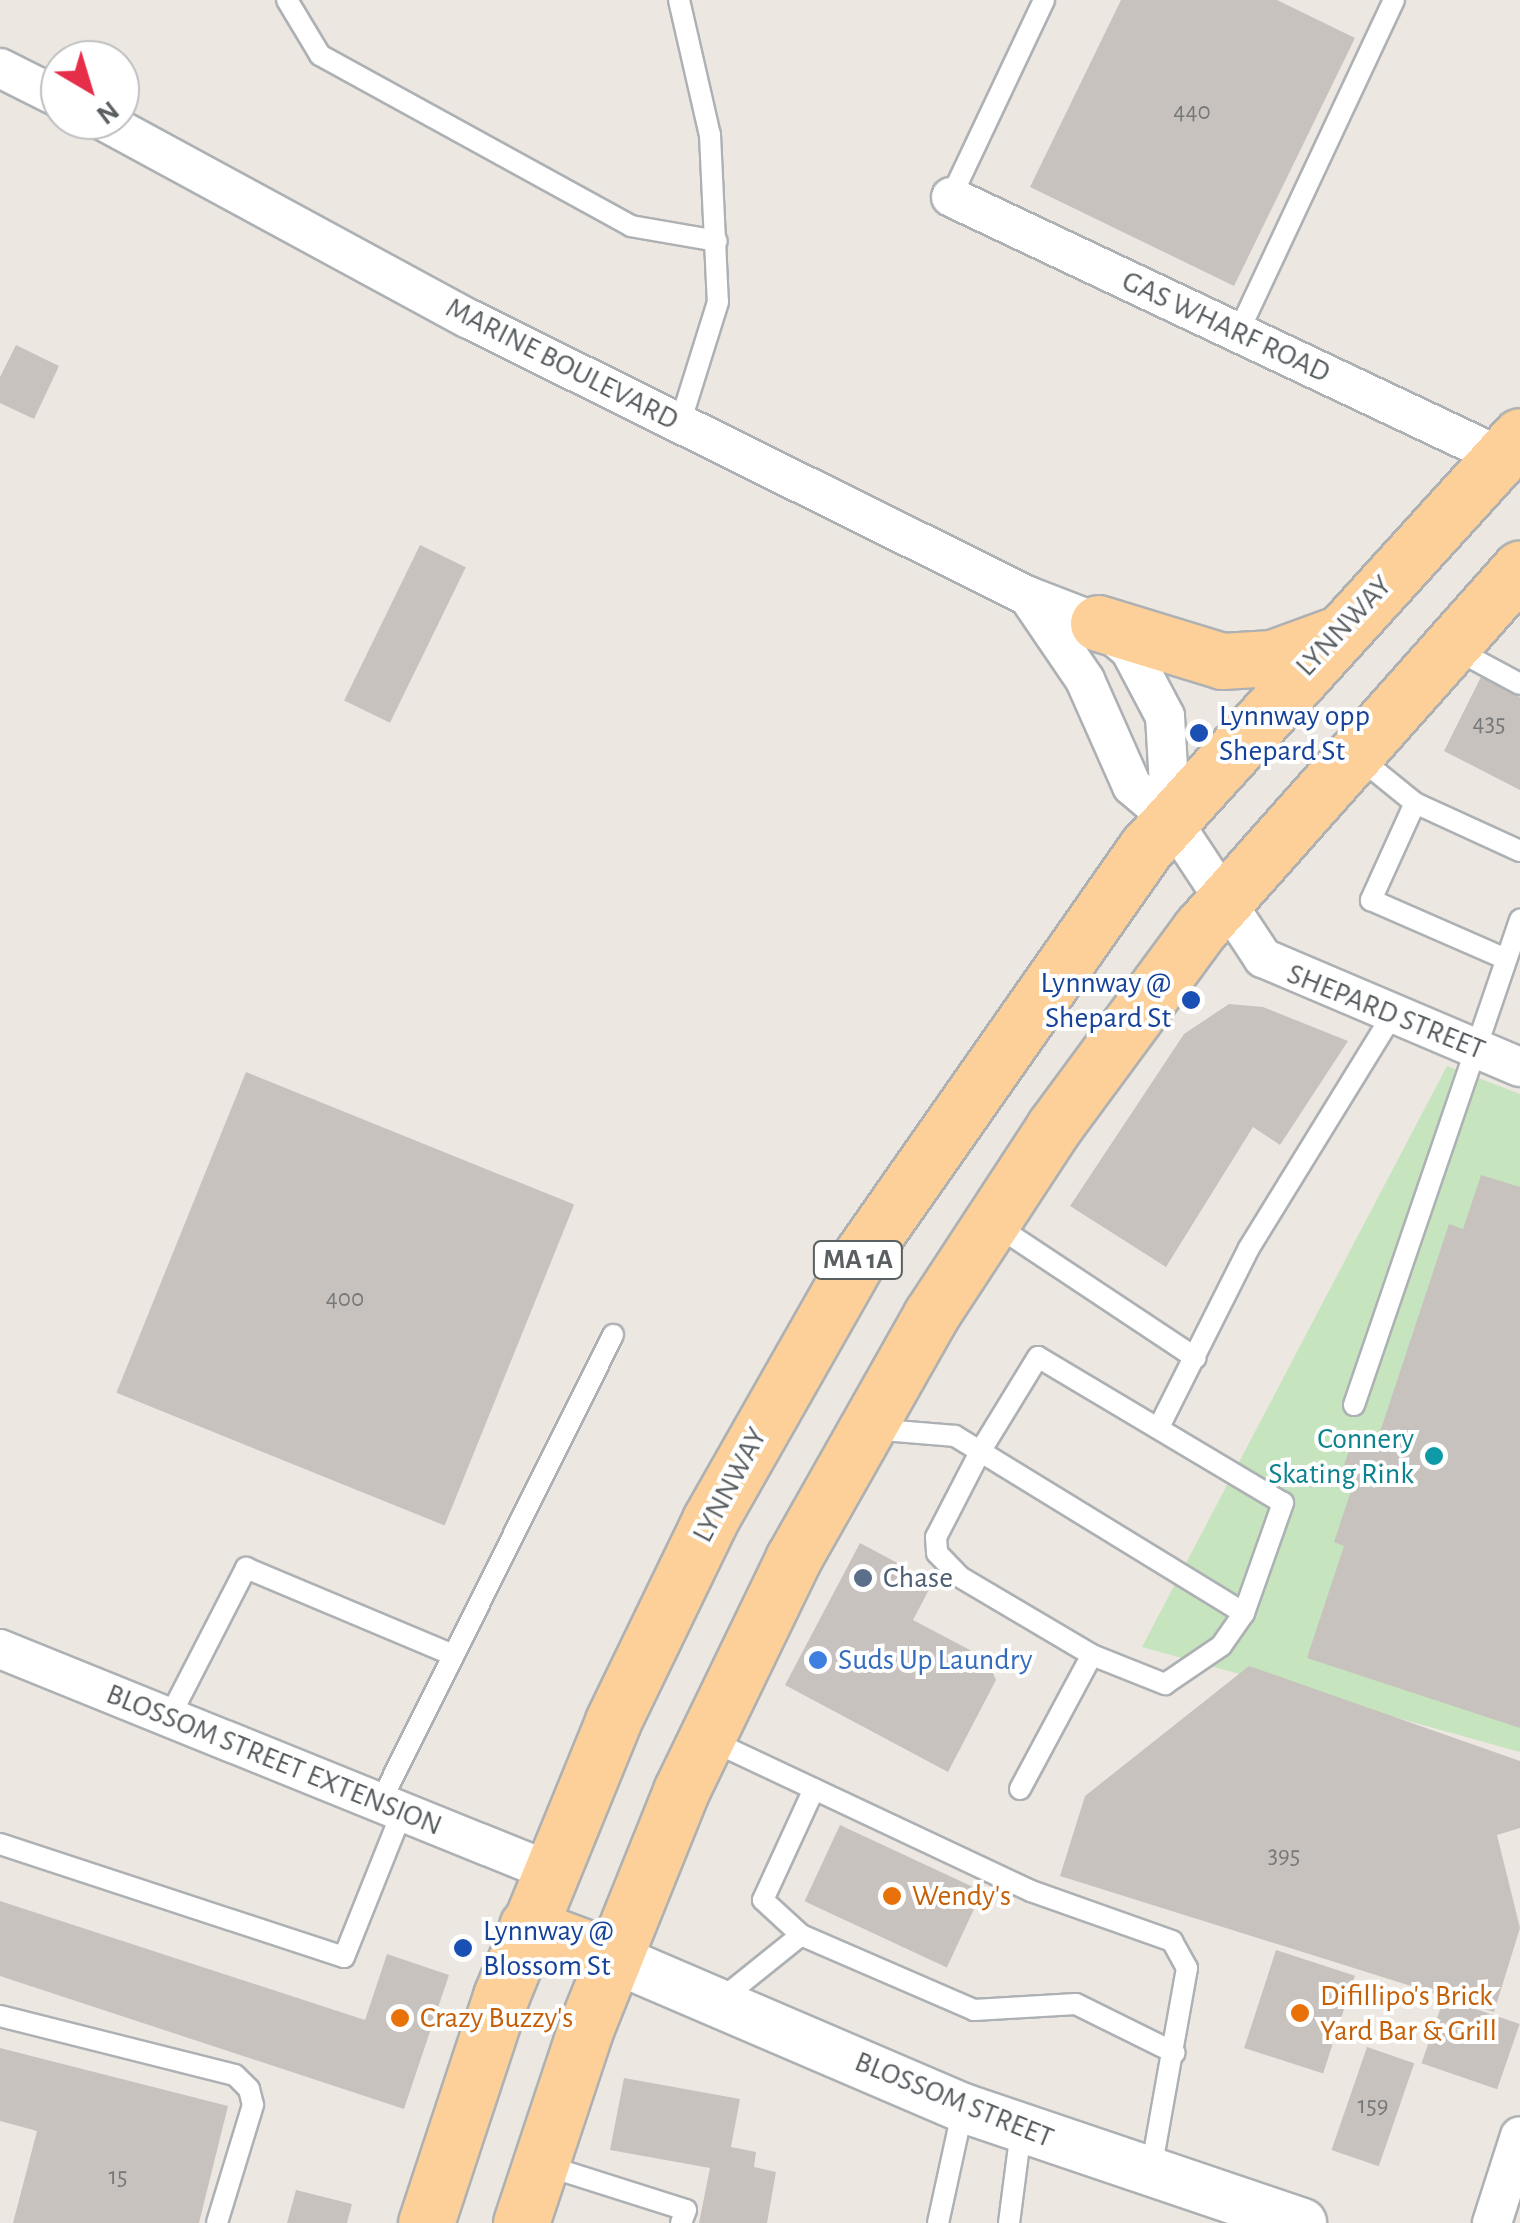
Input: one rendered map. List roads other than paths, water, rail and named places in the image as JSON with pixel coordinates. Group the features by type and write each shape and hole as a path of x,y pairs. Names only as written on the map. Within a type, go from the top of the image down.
{"highway":[{"name":"LYNNWAY","path":"426,2223 549,1871 686,1567 820,1323 969,1092 1171,819 1510,447"},
{"name":"MA 1A","path":"521,2223 613,1958 706,1738 863,1430 990,1221 1222,902 1351,751 1520,569"},
{"path":"1098,622 1205,659 1240,662 1290,654 1339,632"},
{"path":"528,1926 613,1958"}],"street":[{"path":"0,68 40,88"},
{"name":"MARINE BOULEVARD","path":"140,140 680,424 1028,596 1098,622 1130,650 1166,716 1171,819"},
{"name":"GAS WHARF ROAD","path":"950,197 1238,333 1510,447"},
{"path":"1028,596 1084,680 1132,786 1171,819 1222,902"},
{"name":"SHEPARD STREET","path":"1222,902 1270,964 1520,1067"},
{"name":"BLOSSOM STREET EXTENSION","path":"0,1649 549,1871"},
{"name":"BLOSSOM STREET","path":"613,1958 963,2108 1302,2223"},
{"path":"1492,2223 1520,2136"}],"lane":[{"path":"287,0 320,54 631,226 718,240"},
{"path":"680,0 710,135 718,240 718,302 680,424"},
{"path":"950,197 1044,0"},
{"path":"1238,333 1394,0"},
{"path":"1449,646 1520,684"},
{"path":"1351,751 1415,803 1520,851"},
{"path":"1415,803 1370,900 1506,960"},
{"path":"1354,1405 1520,920"},
{"path":"1159,1427 1249,1248 1392,1016"},
{"path":"990,1221 1196,1358"},
{"path":"0,1844 344,1957 391,1808 453,1655 612,1335"},
{"path":"1038,1357 1159,1427 1282,1503 1244,1613 1221,1646 1165,1684 1092,1655 960,1577 937,1553 936,1537 980,1450 1038,1357"},
{"path":"863,1430 934,1429 980,1450 1244,1613"},
{"path":"169,1718 246,1568 453,1655"},
{"path":"1020,1789 1092,1655"},
{"path":"706,1738 1032,1890 1172,1941 1187,1968 1175,2053 1150,2173"},
{"path":"814,1789 763,1900 801,1935 974,2010 1076,2004 1175,2053"},
{"path":"718,2003 801,1935"},
{"path":"0,2016 235,2075 250,2089 254,2105 217,2223"},
{"path":"938,2223 963,2108"},
{"path":"1009,2223 1021,2130"},
{"path":"539,2164 686,2210 682,2223"}],"place":[{"name":"Lynnway opp Shepard St","path":"1199,733"},
{"name":"Lynnway @ Shepard St","path":"1191,1000"},
{"name":"Connery Skating Rink","path":"1434,1456"},
{"name":"Chase","path":"863,1578"},
{"name":"Suds Up Laundry","path":"818,1660"},
{"name":"Wendy's","path":"892,1896"},
{"name":"Lynnway @ Blossom St","path":"463,1948"},
{"name":"Difillipo's Brick Yard Bar & Grill","path":"1300,2013"},
{"name":"Crazy Buzzy's","path":"400,2018"}]}
